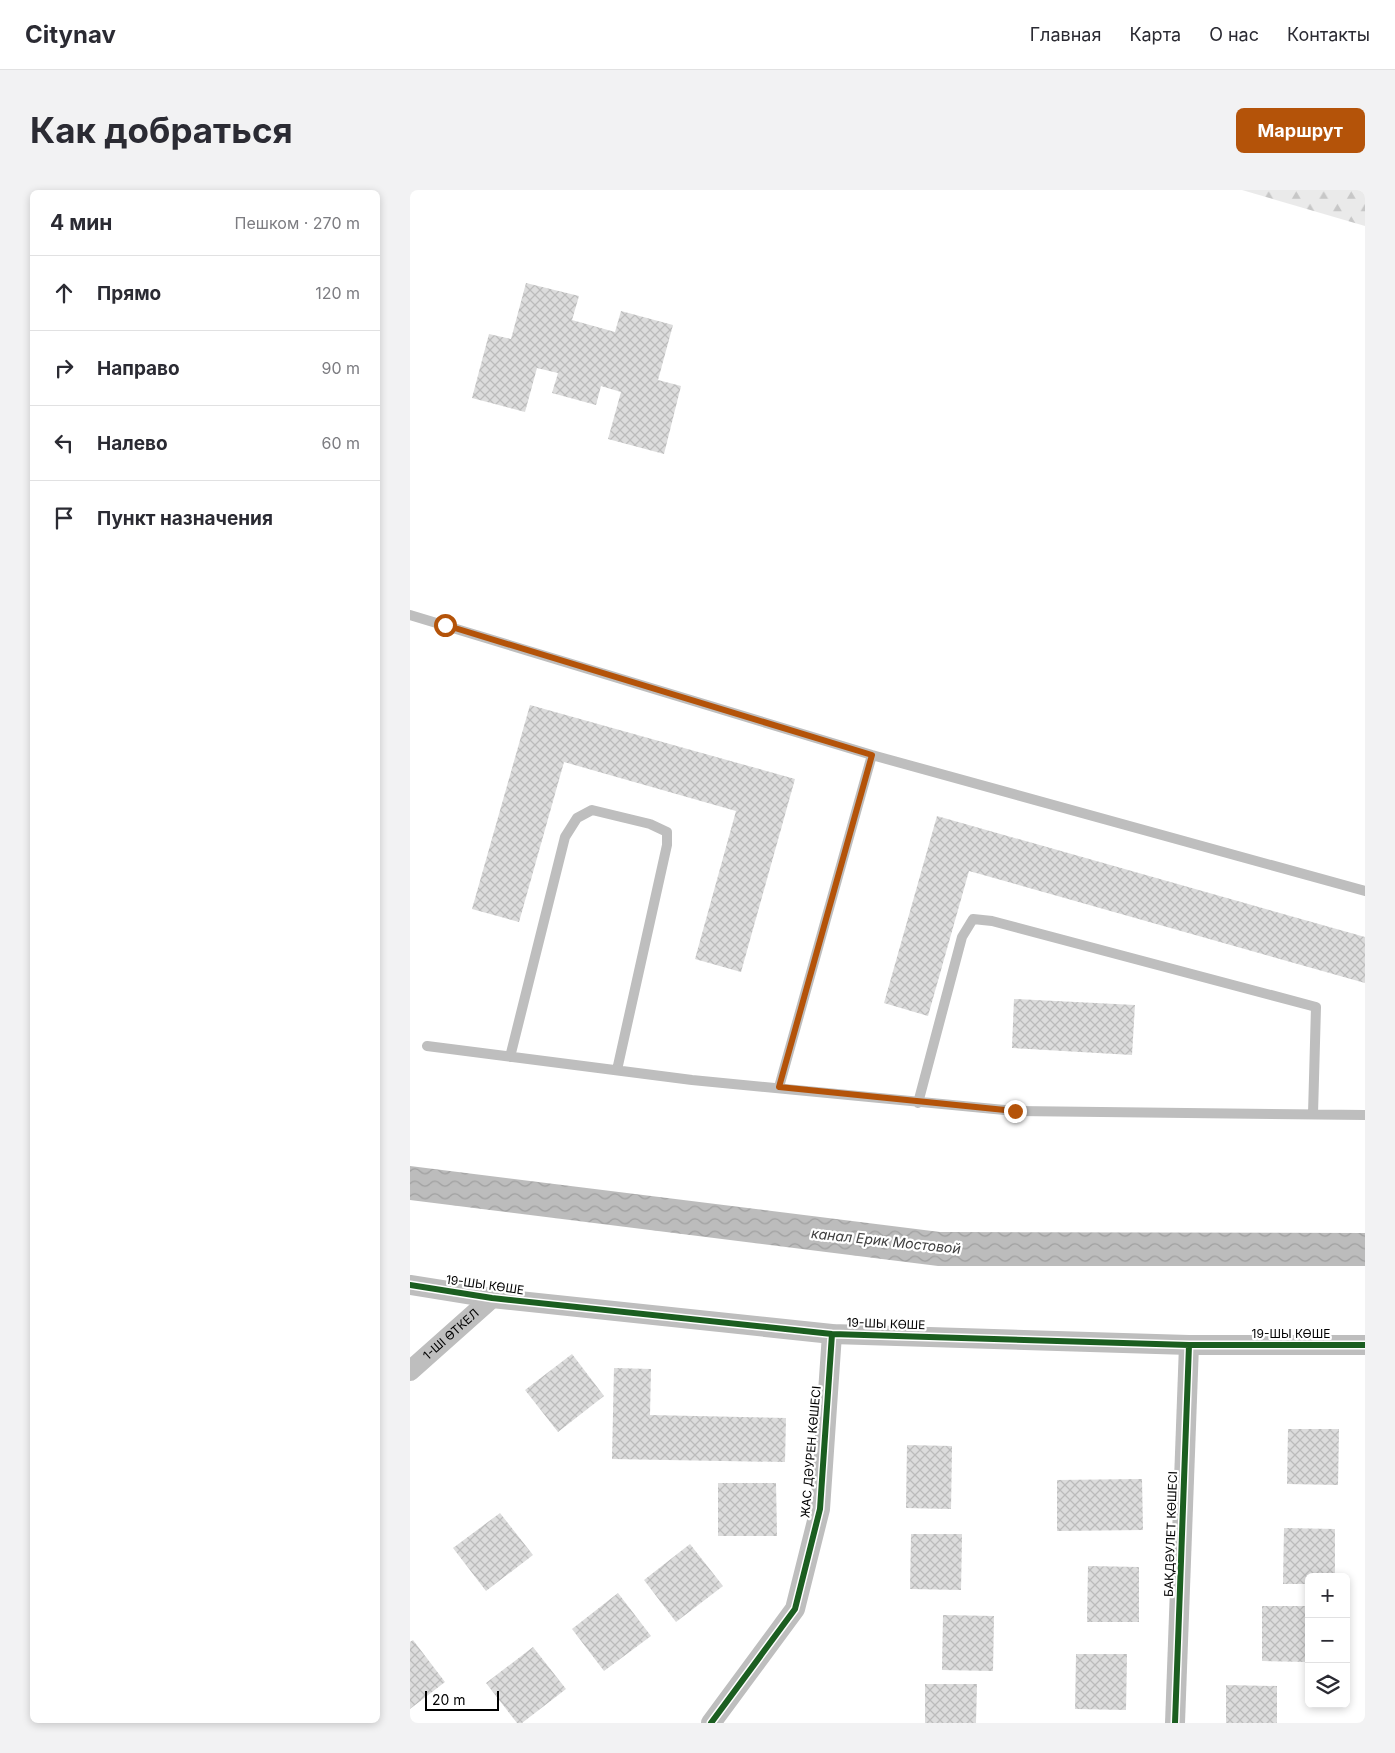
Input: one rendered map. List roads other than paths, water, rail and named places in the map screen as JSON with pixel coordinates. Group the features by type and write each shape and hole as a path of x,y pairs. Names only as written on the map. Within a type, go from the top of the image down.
{"street":[{"name":"19-ШЫ КӨШЕ","path":"410,1285 492,1298 832,1334 1189,1345 1365,1346"},
{"name":"1-ШI ӨТКЕЛ","path":"410,1371 492,1298"},
{"name":"ЖАС ДӘУРЕН КӨШЕСІ","path":"711,1723 795,1609 820,1509 832,1334"},
{"name":"БАҚДӘУЛЕТ КӨШЕСI","path":"1175,1723 1189,1345"}],"lane":[{"path":"410,614 872,755 1365,891"},
{"path":"779,1087 872,755"},
{"path":"510,1057 565,837 576,818 592,810 650,824 667,832 667,845 617,1070"},
{"path":"918,1103 962,937 973,919 992,921 1316,1007 1313,1114"},
{"path":"427,1046 692,1080 1015,1111 1365,1115"}],"water":[{"name":"канал Ерик Мостовой","path":"410,1166 940,1232 1365,1233 1365,1266 938,1266 410,1200"}]}
